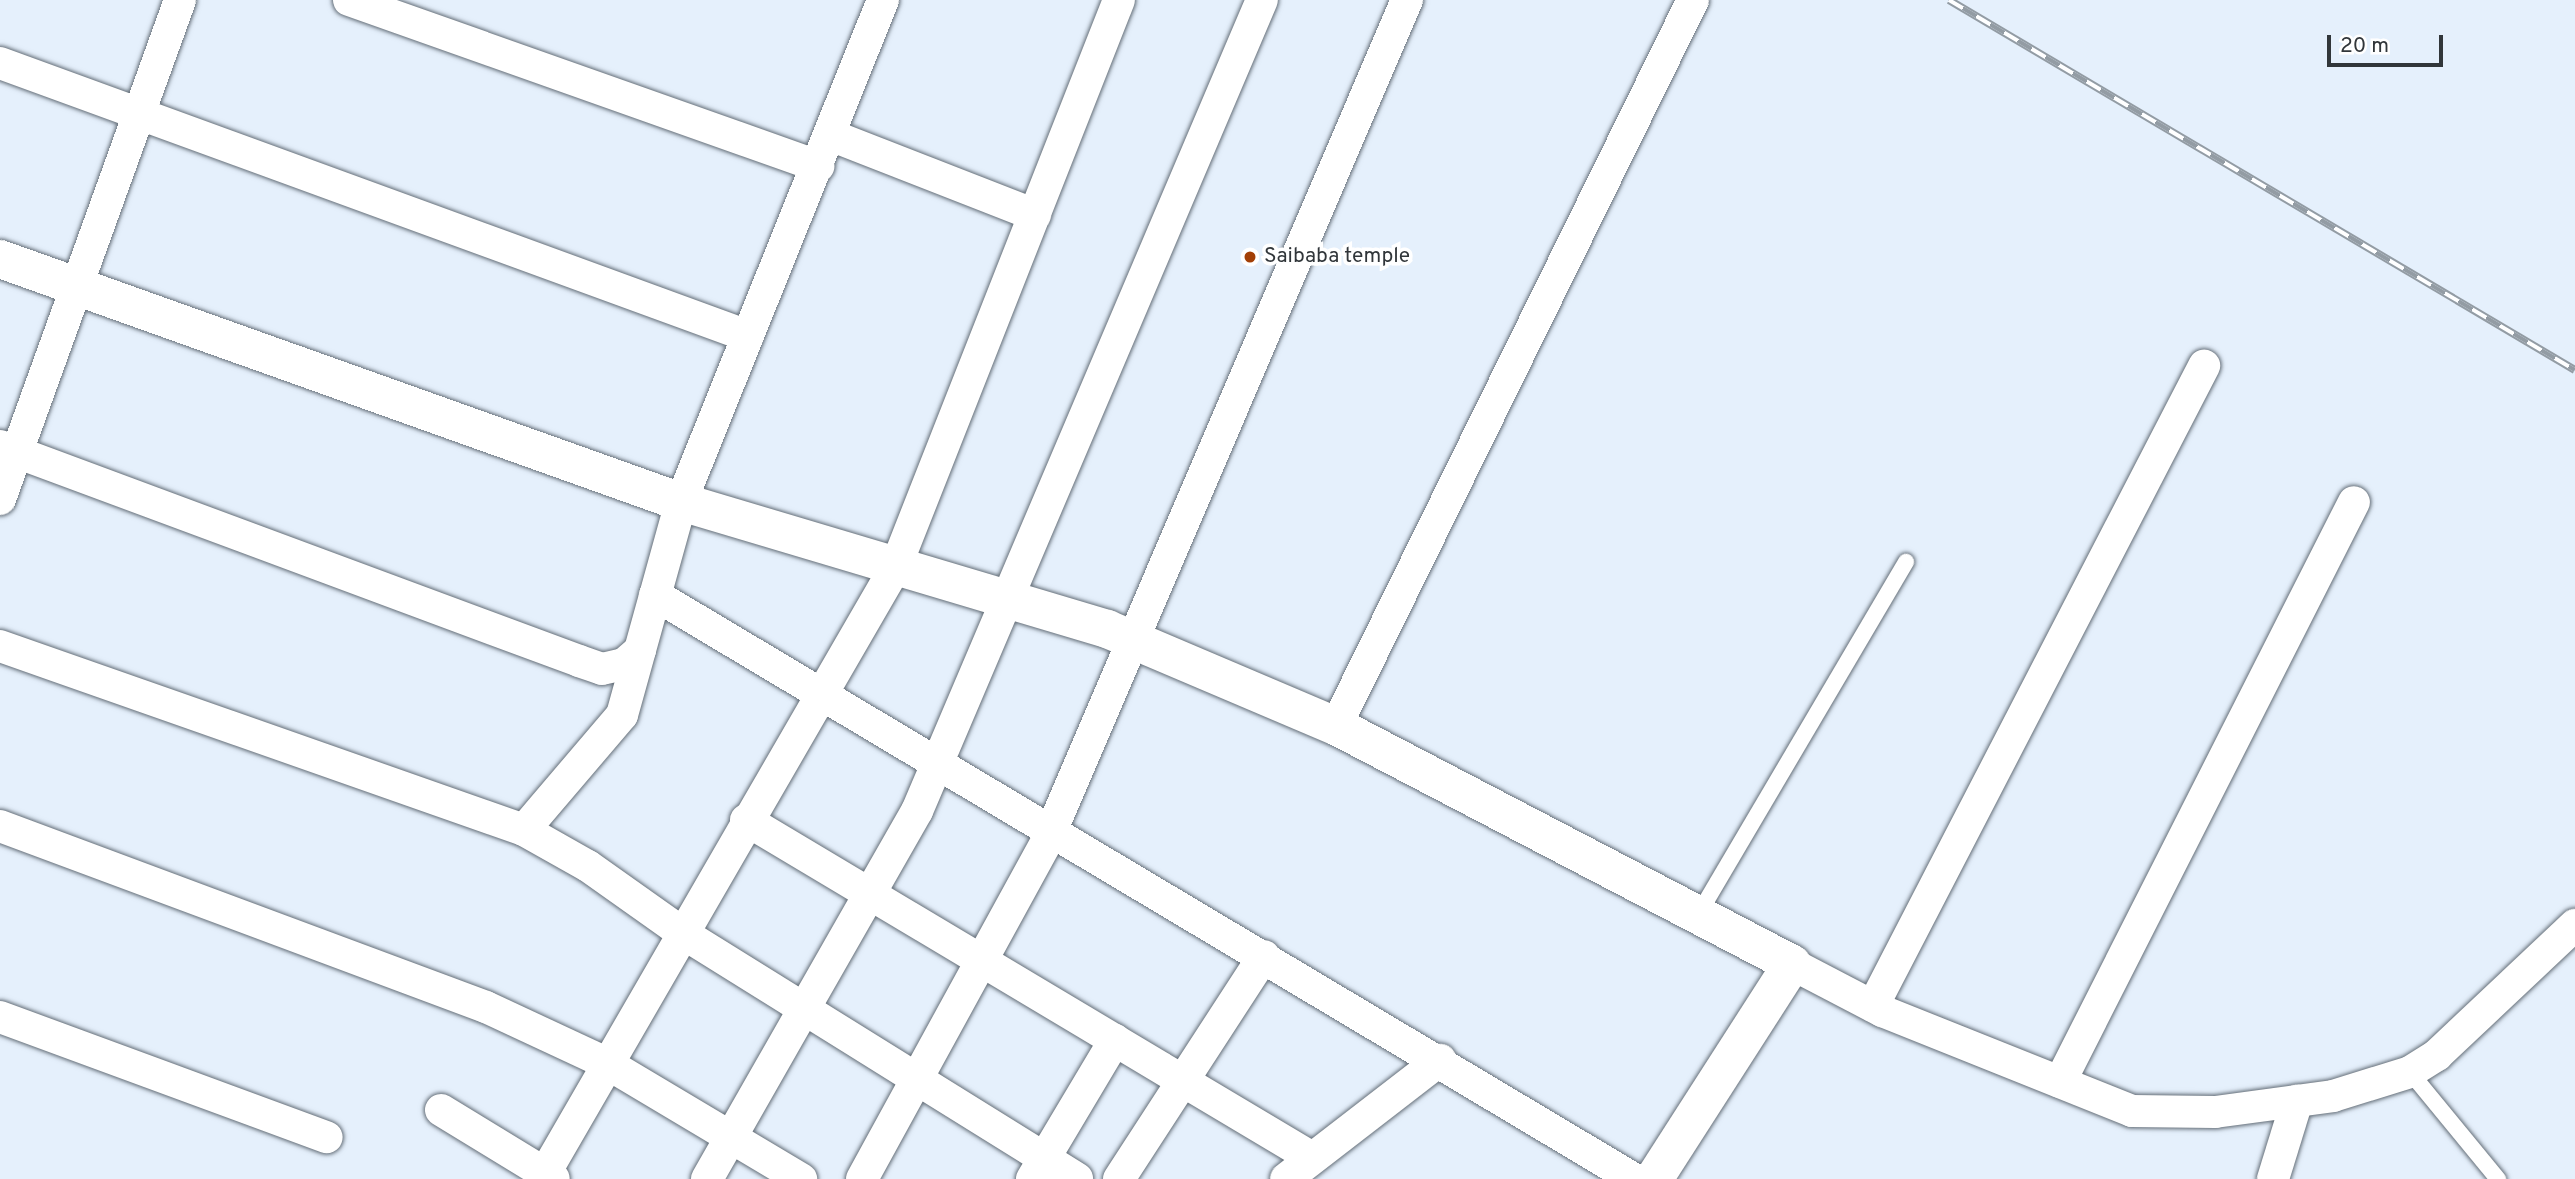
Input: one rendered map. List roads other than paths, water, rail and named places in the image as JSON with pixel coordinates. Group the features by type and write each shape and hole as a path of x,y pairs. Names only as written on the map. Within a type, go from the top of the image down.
{"street":[{"path":"0,499 8,449 77,286 180,0"},
{"path":"349,0 819,166"},
{"path":"441,1110 549,1176 608,1064 684,934 746,820 897,566 1119,0"},
{"path":"707,1179 917,811 1262,0"},
{"path":"862,1179 1052,830 1407,0"},
{"path":"1336,726 1693,0"},
{"path":"524,830 622,715 681,502 819,166 877,2"},
{"path":"0,62 748,336"},
{"path":"830,135 1035,215"},
{"path":"0,259 681,502 1132,639 1336,726 1873,1006 2132,1111 2215,1112 2285,1103 2410,1072 2437,1055 2575,925"},
{"path":"1873,1006 2204,366"},
{"path":"8,449 601,668 624,664 640,650"},
{"path":"2060,1082 2354,502"},
{"path":"655,595 1440,1060 1634,1179"},
{"path":"0,646 524,830 588,866 684,934 917,1079 1038,1169 1077,1179"},
{"path":"746,820 1312,1158"},
{"path":"0,826 486,1007 608,1064 801,1179"},
{"path":"1119,1179 1264,956"},
{"path":"1654,1179 1792,964"},
{"path":"0,1017 327,1137"},
{"path":"1038,1169 1115,1040"},
{"path":"1286,1179 1440,1060"},
{"path":"2273,1179 2285,1103"}],"lane":[{"path":"1698,915 1906,562"},
{"path":"2410,1072 2498,1179"}],"railway":[{"path":"1949,0 2575,370"}],"place":[{"name":"Saibaba temple","path":"1250,257"}]}
